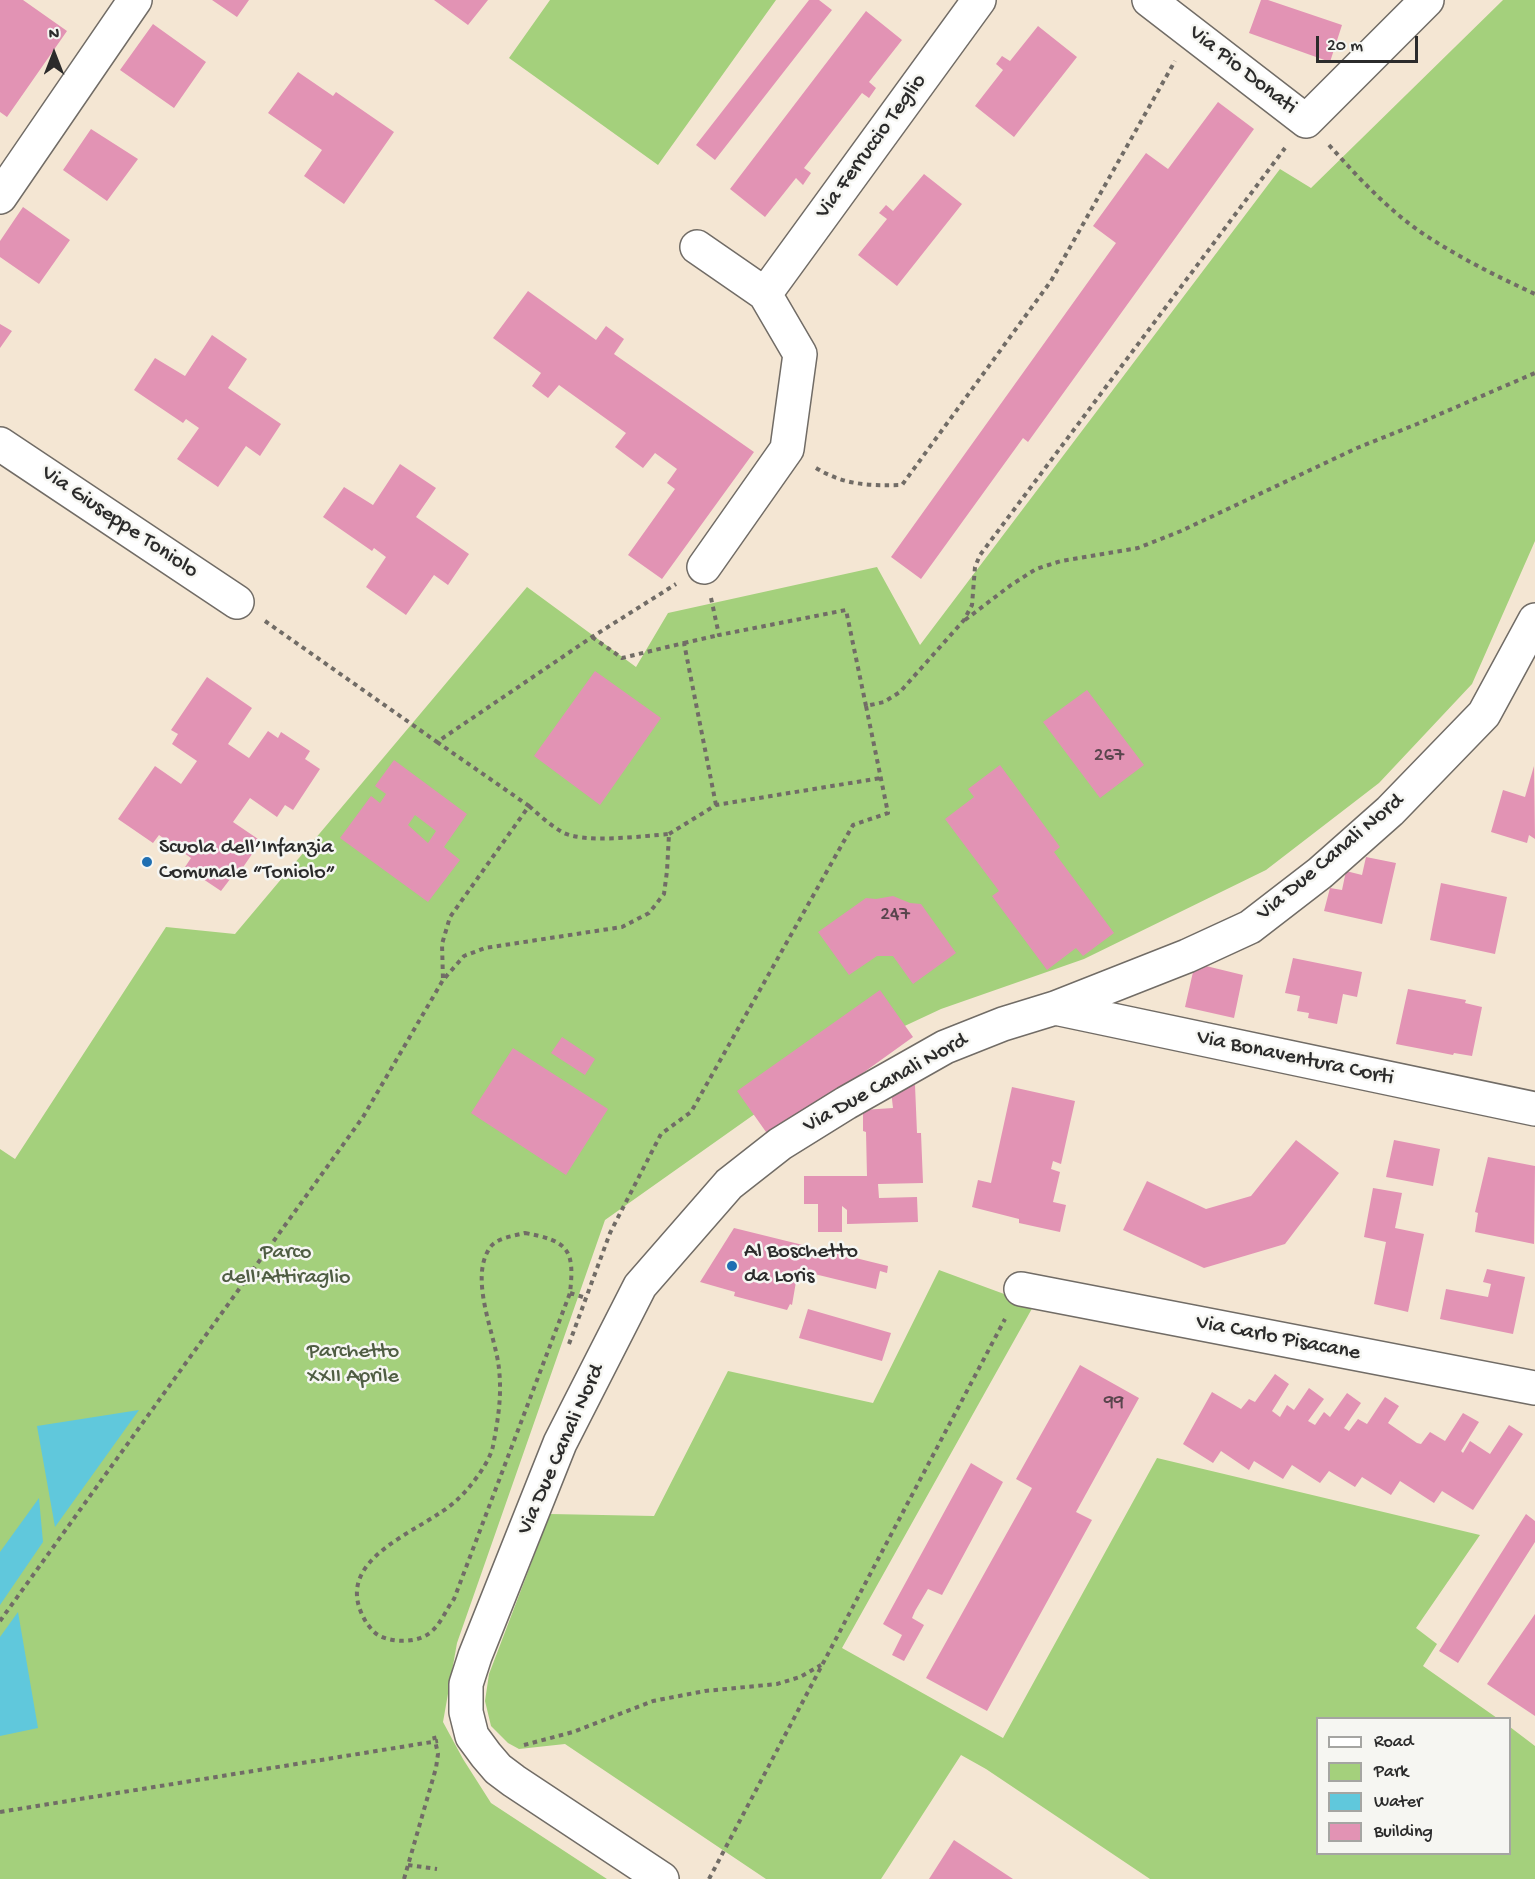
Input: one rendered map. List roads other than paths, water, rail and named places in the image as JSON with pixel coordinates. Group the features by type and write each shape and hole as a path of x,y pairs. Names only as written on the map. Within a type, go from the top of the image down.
{"street":[{"path":"0,197 135,0"},
{"name":"Via Ferruccio Teglio","path":"765,294 979,0"},
{"name":"Via Pio Donati","path":"1149,0 1306,121 1427,0"},
{"path":"697,247 765,294 800,354 787,450 704,567"},
{"name":"Via Giuseppe Toniolo","path":"0,444 237,602"},
{"name":"Via Due Canali Nord","path":"662,1879 498,1769 472,1736 466,1712 466,1684 475,1656 561,1443 640,1286 729,1184 780,1144 846,1103 945,1047 1003,1024 1055,1008 1187,956 1250,927 1320,873 1390,812 1484,714 1535,620"},
{"name":"Via Bonaventura Corti","path":"1055,1008 1535,1109"},
{"name":"Via Carlo Pisacane","path":"1020,1289 1535,1388"}],"water":[{"path":"139,1410 55,1527 37,1426"},
{"path":"39,1498 43,1542 0,1605 0,1552"},
{"path":"18,1612 38,1728 0,1736 0,1637"}],"place":[{"name":"Scuola dell’Infanzia Comunale “Toniolo”","path":"147,862"},
{"name":"Al Boschetto da Loris","path":"732,1266"}],"park label":[{"name":"Parco dell'Attiraglio","path":"286,1266"},
{"name":"Parchetto XXII Aprile","path":"353,1366"}]}
